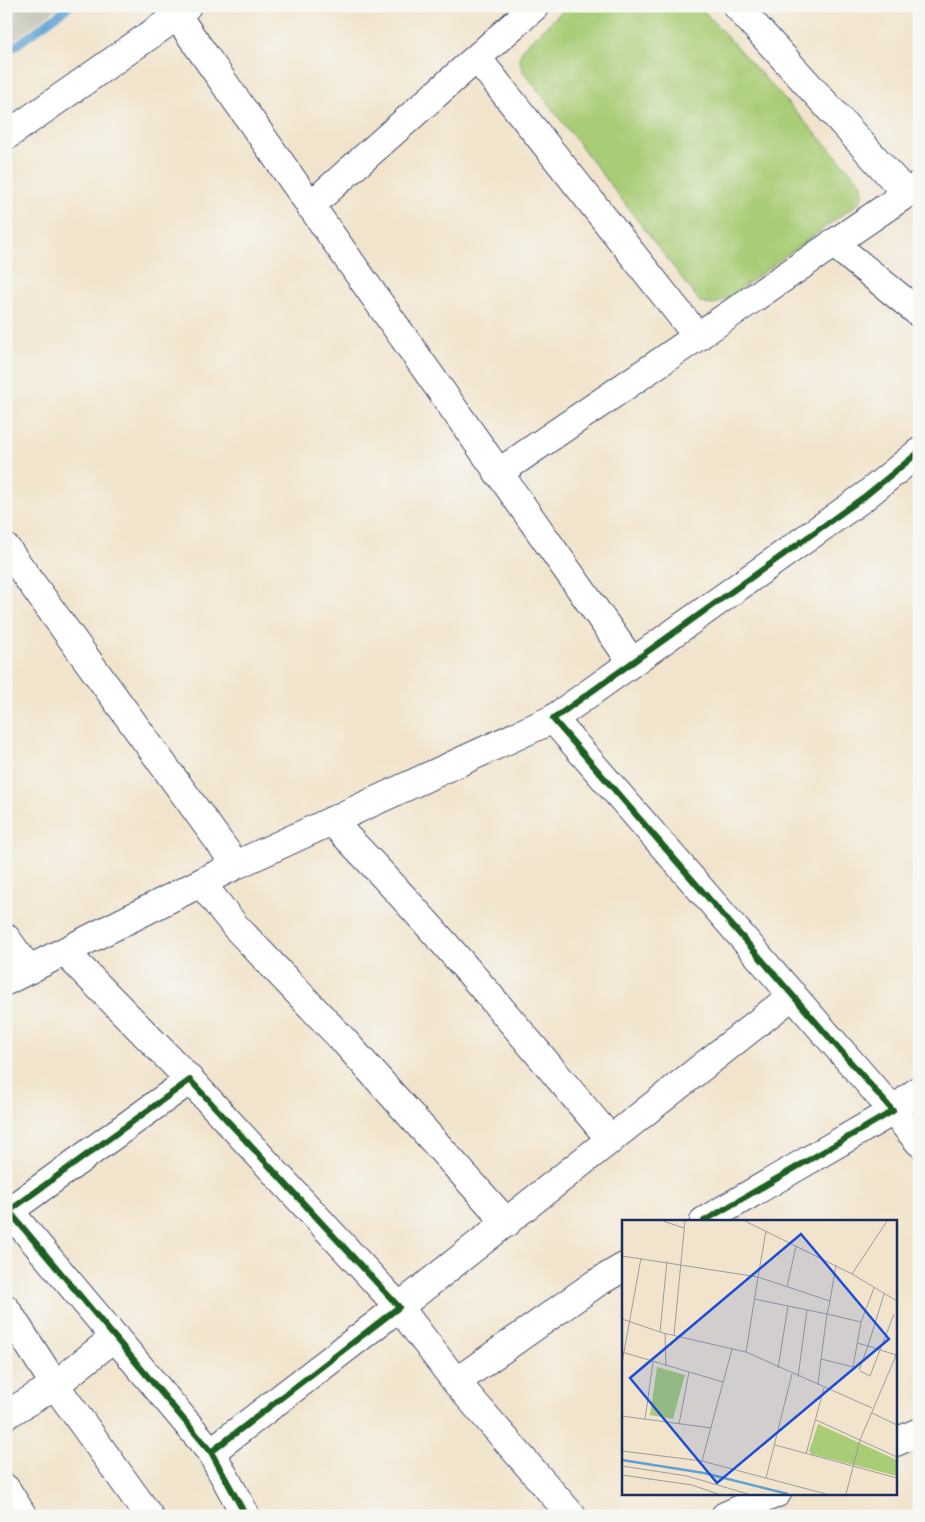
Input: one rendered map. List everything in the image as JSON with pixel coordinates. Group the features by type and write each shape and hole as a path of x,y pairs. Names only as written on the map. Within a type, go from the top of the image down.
{"street":[{"path":"310,206 535,6"},
{"path":"498,473 912,189 737,6"},
{"path":"6,136 182,11 310,206 632,662"},
{"path":"477,58 698,337"},
{"path":"833,243 919,313"},
{"path":"6,938 18,976 236,865 553,719 864,497 919,452"},
{"path":"6,548 236,865"},
{"path":"553,719 919,1142"},
{"path":"331,821 367,857 455,955 611,1140"},
{"path":"201,883 236,927 345,1042 507,1223"},
{"path":"65,952 190,1080 399,1307 456,1382 572,1516"},
{"path":"211,1452 507,1223 793,996"},
{"path":"190,1080 8,1211 211,1452 246,1516"},
{"path":"709,1219 893,1111 919,1090"},
{"path":"456,1382 594,1284 622,1268"},
{"path":"6,1309 55,1385 149,1516"},
{"path":"6,1414 55,1385 115,1337"},
{"path":"898,1441 919,1432"},
{"path":"6,1489 23,1516"},
{"path":"725,1516 775,1494"}],"shaded area":[{"path":"6,6 60,6 6,47"}],"green space":[{"path":"568,6 699,6 862,184 863,192 860,202 729,297 714,305 701,303 523,71 519,58 523,48"}],"waterway":[{"path":"6,53 70,6"}],"cycle path":[{"path":"706,1220 893,1111 553,719 864,497 919,452"},
{"path":"211,1452 9,1211 190,1080 399,1307 211,1452 246,1516"}]}
